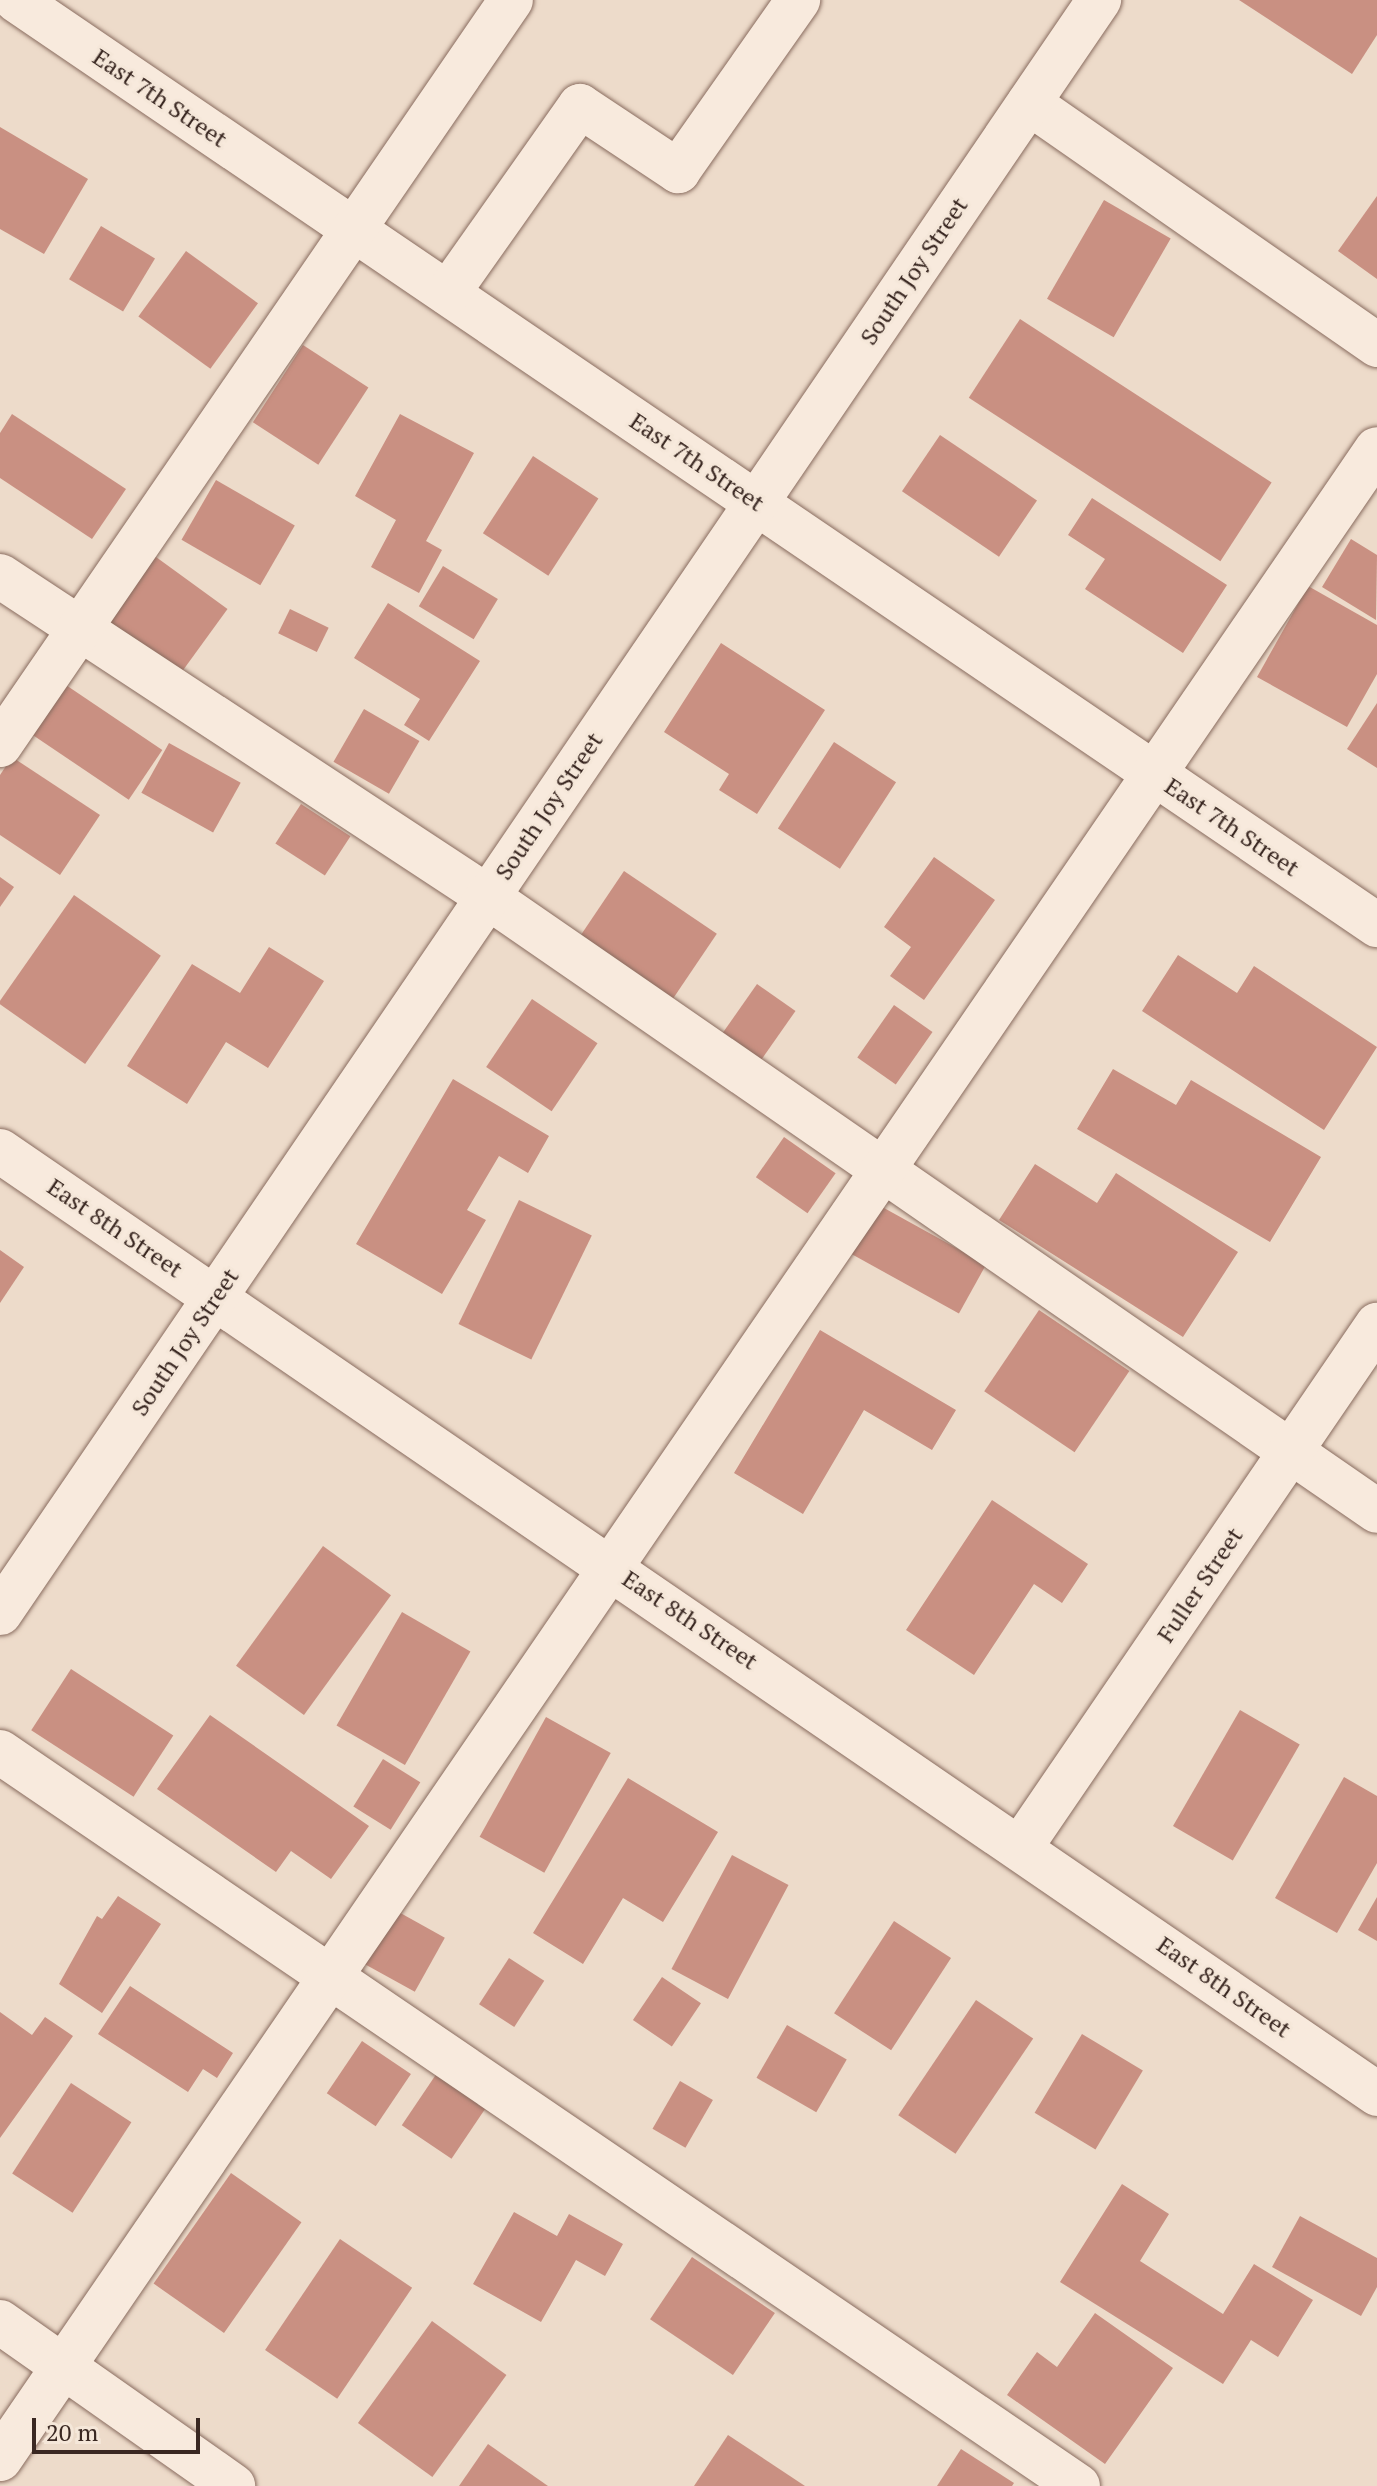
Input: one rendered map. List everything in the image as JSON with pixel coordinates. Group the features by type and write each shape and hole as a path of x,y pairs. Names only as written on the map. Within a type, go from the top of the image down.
{"street":[{"name":"East 7th Street","path":"16,0 1377,925"},
{"path":"0,745 511,0"},
{"path":"448,293 580,106 678,171 798,0"},
{"name":"South Joy Street","path":"0,1613 1099,0"},
{"path":"1029,103 1377,345"},
{"path":"0,2459 1158,777 1377,449"},
{"path":"0,576 488,897 1377,1511"},
{"name":"East 8th Street","path":"0,1151 1022,1845 1377,2094"},
{"name":"Fuller Street","path":"1022,1845 1377,1325"},
{"path":"0,1752 1078,2486"},
{"path":"0,2322 233,2486"}],"building":[{"path":"1239,0 1377,0 1377,35 1352,74"},
{"path":"0,127 88,179 44,254 0,229"},
{"path":"1377,196 1377,279 1338,251"},
{"path":"1104,200 1171,238 1114,337 1047,299"},
{"path":"101,226 155,258 123,312 69,279"},
{"path":"186,251 258,303 210,369 138,317"},
{"path":"1020,319 1272,482 1220,561 969,398"},
{"path":"303,345 368,387 318,465 253,422"},
{"path":"12,414 126,489 92,539 0,478 0,433"},
{"path":"400,414 474,453 426,541 442,550 419,593 371,567 396,520 355,496"},
{"path":"940,435 1037,500 999,557 902,491"},
{"path":"533,456 598,498 548,576 483,533"},
{"path":"216,480 295,526 260,585 182,540"},
{"path":"1092,498 1227,585 1183,653 1085,589 1105,559 1068,535"},
{"path":"1351,539 1377,555 1376,620 1322,587"},
{"path":"145,549 228,609 180,674 97,615"},
{"path":"443,566 498,599 474,639 419,606"},
{"path":"1308,586 1377,625 1377,674 1347,727 1257,677"},
{"path":"388,603 480,661 429,741 404,725 420,699 354,658"},
{"path":"290,609 329,628 317,652 278,633"},
{"path":"721,643 825,710 757,814 719,790 729,774 664,732"},
{"path":"57,679 162,750 129,800 23,729"},
{"path":"1377,703 1377,768 1347,749"},
{"path":"364,709 419,741 389,794 334,762"},
{"path":"834,742 896,782 840,869 778,828"},
{"path":"169,743 241,783 213,833 141,793"},
{"path":"12,757 100,815 60,875 0,835 0,775"},
{"path":"301,804 350,836 325,876 275,843"},
{"path":"934,857 995,900 924,1000 890,976 911,947 884,927"},
{"path":"624,871 717,934 672,1001 579,938"},
{"path":"0,877 14,887 0,907"},
{"path":"74,895 161,956 85,1064 0,1004"},
{"path":"269,947 324,981 268,1068 226,1042 187,1104 127,1066 192,964 240,993"},
{"path":"1178,955 1237,993 1254,966 1377,1047 1324,1130 1142,1011"},
{"path":"757,984 796,1011 759,1063 721,1036"},
{"path":"532,999 597,1043 552,1111 486,1067"},
{"path":"894,1005 933,1032 896,1084 857,1057"},
{"path":"1113,1069 1176,1105 1191,1080 1321,1157 1270,1242 1077,1129"},
{"path":"453,1079 549,1136 528,1173 499,1156 467,1210 486,1220 442,1294 356,1244"},
{"path":"784,1137 836,1173 808,1213 756,1177"},
{"path":"1035,1164 1097,1203 1116,1173 1238,1252 1183,1337 999,1220"},
{"path":"519,1200 592,1236 531,1360 459,1324"},
{"path":"875,1203 986,1265 959,1314 848,1252"},
{"path":"0,1250 24,1267 0,1303"},
{"path":"1039,1310 1129,1371 1075,1452 984,1391"},
{"path":"820,1330 956,1410 932,1450 864,1410 803,1514 734,1473"},
{"path":"992,1500 1088,1564 1062,1603 1034,1584 974,1675 906,1630"},
{"path":"323,1546 391,1595 304,1715 236,1666"},
{"path":"402,1612 470,1652 405,1765 336,1725"},
{"path":"71,1669 173,1735 134,1797 31,1730"},
{"path":"1240,1710 1300,1744 1233,1861 1173,1826"},
{"path":"210,1715 369,1826 331,1879 291,1851 276,1872 157,1789"},
{"path":"546,1717 611,1753 544,1873 480,1837"},
{"path":"383,1759 420,1782 391,1830 353,1806"},
{"path":"1344,1777 1377,1796 1377,1863 1337,1933 1275,1898"},
{"path":"628,1778 718,1832 663,1922 623,1898 583,1964 533,1933"},
{"path":"732,1855 789,1885 728,1999 671,1969"},
{"path":"118,1896 161,1924 102,2013 59,1984 97,1916 102,1919"},
{"path":"1377,1897 1377,1941 1358,1930"},
{"path":"395,1910 445,1938 415,1992 365,1964"},
{"path":"894,1921 951,1958 891,2050 834,2013"},
{"path":"509,1958 544,1981 514,2027 479,2004"},
{"path":"662,1977 701,2003 672,2046 633,2020"},
{"path":"130,1986 233,2053 217,2078 203,2069 188,2092 98,2034"},
{"path":"976,2000 1033,2039 955,2154 898,2115"},
{"path":"0,2012 32,2035 45,2017 73,2036 0,2138"},
{"path":"787,2025 847,2060 816,2112 757,2078"},
{"path":"1082,2034 1143,2071 1095,2149 1035,2113"},
{"path":"362,2041 411,2074 376,2126 327,2093"},
{"path":"437,2073 487,2107 452,2159 402,2125"},
{"path":"680,2081 713,2100 685,2148 652,2129"},
{"path":"71,2083 131,2122 73,2213 12,2174"},
{"path":"231,2173 301,2222 224,2333 154,2284"},
{"path":"1122,2184 1169,2214 1140,2261 1223,2314 1254,2264 1313,2300 1278,2357 1251,2340 1223,2384 1060,2282"},
{"path":"514,2212 557,2236 569,2214 623,2244 605,2276 576,2260 541,2322 473,2284"},
{"path":"1300,2216 1377,2258 1377,2287 1361,2316 1272,2267"},
{"path":"340,2239 412,2288 337,2399 265,2350"},
{"path":"692,2257 775,2313 733,2375 650,2319"},
{"path":"1095,2313 1173,2368 1105,2464 1007,2395 1037,2352 1057,2367"},
{"path":"432,2321 506,2375 432,2477 358,2423"},
{"path":"728,2435 805,2486 694,2486"},
{"path":"488,2444 548,2486 459,2486"},
{"path":"961,2449 1014,2483 1012,2486 937,2486"}]}
